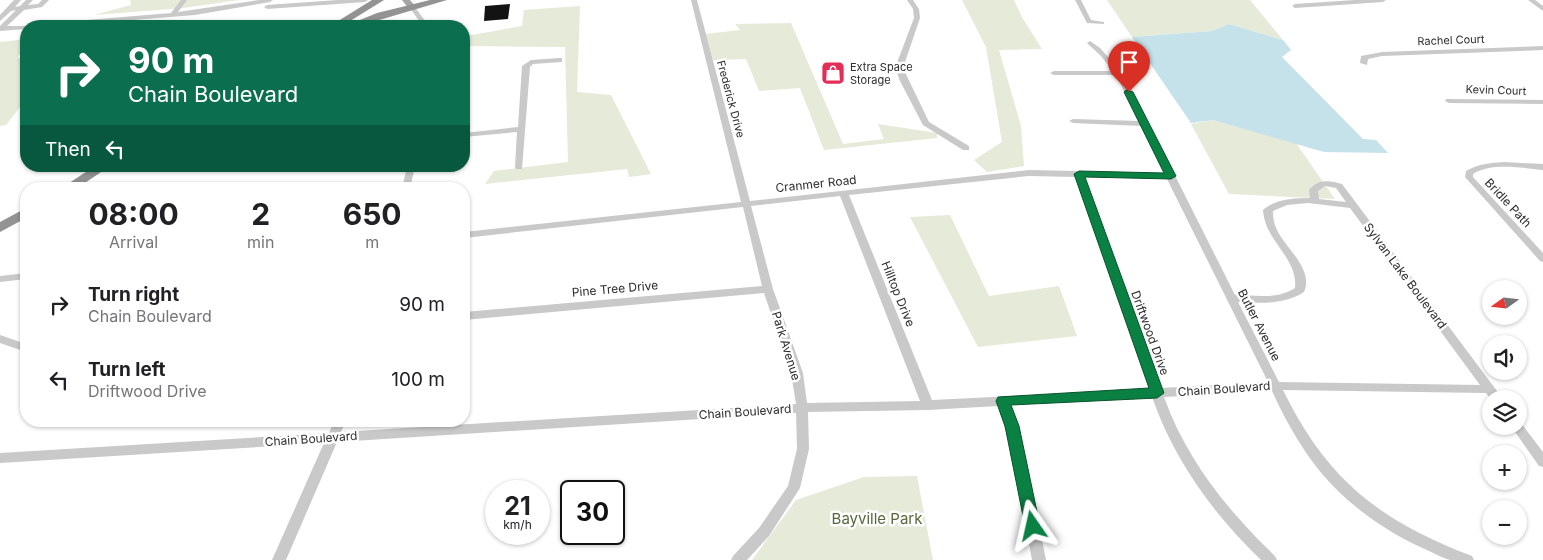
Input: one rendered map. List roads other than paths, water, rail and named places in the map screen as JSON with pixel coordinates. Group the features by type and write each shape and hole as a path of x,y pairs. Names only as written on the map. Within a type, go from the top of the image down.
{"highway":[{"path":"346,20 380,0"},
{"path":"365,20 409,3 442,0"},
{"path":"78,182 94,172"},
{"path":"0,228 20,216"}],"street":[{"path":"0,19 18,0"},
{"path":"1,29 30,0"},
{"path":"10,9 40,6 46,0"},
{"path":"173,15 184,1 194,0"},
{"path":"108,20 214,10 270,0"},
{"path":"280,0 288,6"},
{"path":"267,7 365,0"},
{"name":"Frederick Drive","path":"694,0 747,204"},
{"path":"910,0 916,9 917,18 899,68 926,123 966,148"},
{"path":"1078,0 1089,22 1102,23"},
{"path":"1295,6 1342,1 1383,0"},
{"path":"1531,0 1543,9"},
{"path":"409,3 422,20"},
{"path":"1,29 20,27"},
{"name":"Butler Avenue","path":"1090,43 1098,47 1105,59 1118,73 1310,450 1329,473 1354,496 1414,538 1467,560"},
{"name":"Rachel Court","path":"1364,63 1364,58 1382,54 1543,48"},
{"path":"518,167 526,66 531,62 559,60"},
{"path":"1054,73 1118,73"},
{"name":"Kevin Court","path":"1449,101 1543,102"},
{"path":"1074,121 1144,124"},
{"path":"470,134 520,129"},
{"name":"Bridle Path","path":"1543,166 1485,165 1473,169 1469,177 1543,259"},
{"name":"Cranmer Road","path":"470,234 1029,173 1171,176"},
{"name":"Driftwood Drive","path":"1079,174 1167,422 1182,453 1199,480 1243,535 1270,560"},
{"name":"Sylvan Lake Boulevard","path":"1314,202 1313,190 1317,185 1330,183 1339,186 1351,205 1491,390"},
{"name":"Hilltop Drive","path":"844,194 928,404"},
{"path":"1231,298 1278,299 1288,297 1300,290 1302,283 1300,274 1267,217 1268,210 1277,203 1314,202 1351,205"},
{"name":"Park Avenue","path":"738,560 764,532 794,488 803,448 802,408 797,373 768,290 747,204"},
{"path":"1,280 20,277"},
{"name":"Pine Tree Drive","path":"470,315 768,290"},
{"path":"0,339 20,346"},
{"name":"Chain Boulevard","path":"0,458 802,408 1002,401 1276,386 1482,394"},
{"path":"1002,401 1012,426 1020,458 1039,560"},
{"path":"279,560 338,427"},
{"path":"1524,435 1543,462"}],"water":[{"path":"1229,24 1283,40 1291,50 1282,57 1363,139 1376,140 1388,153 1324,152 1213,120 1191,123 1132,37 1212,31"}],"place":[{"name":"Extra Space Storage","path":"833,73"}],"park label":[{"name":"Bayville Park","path":"877,519"}]}
